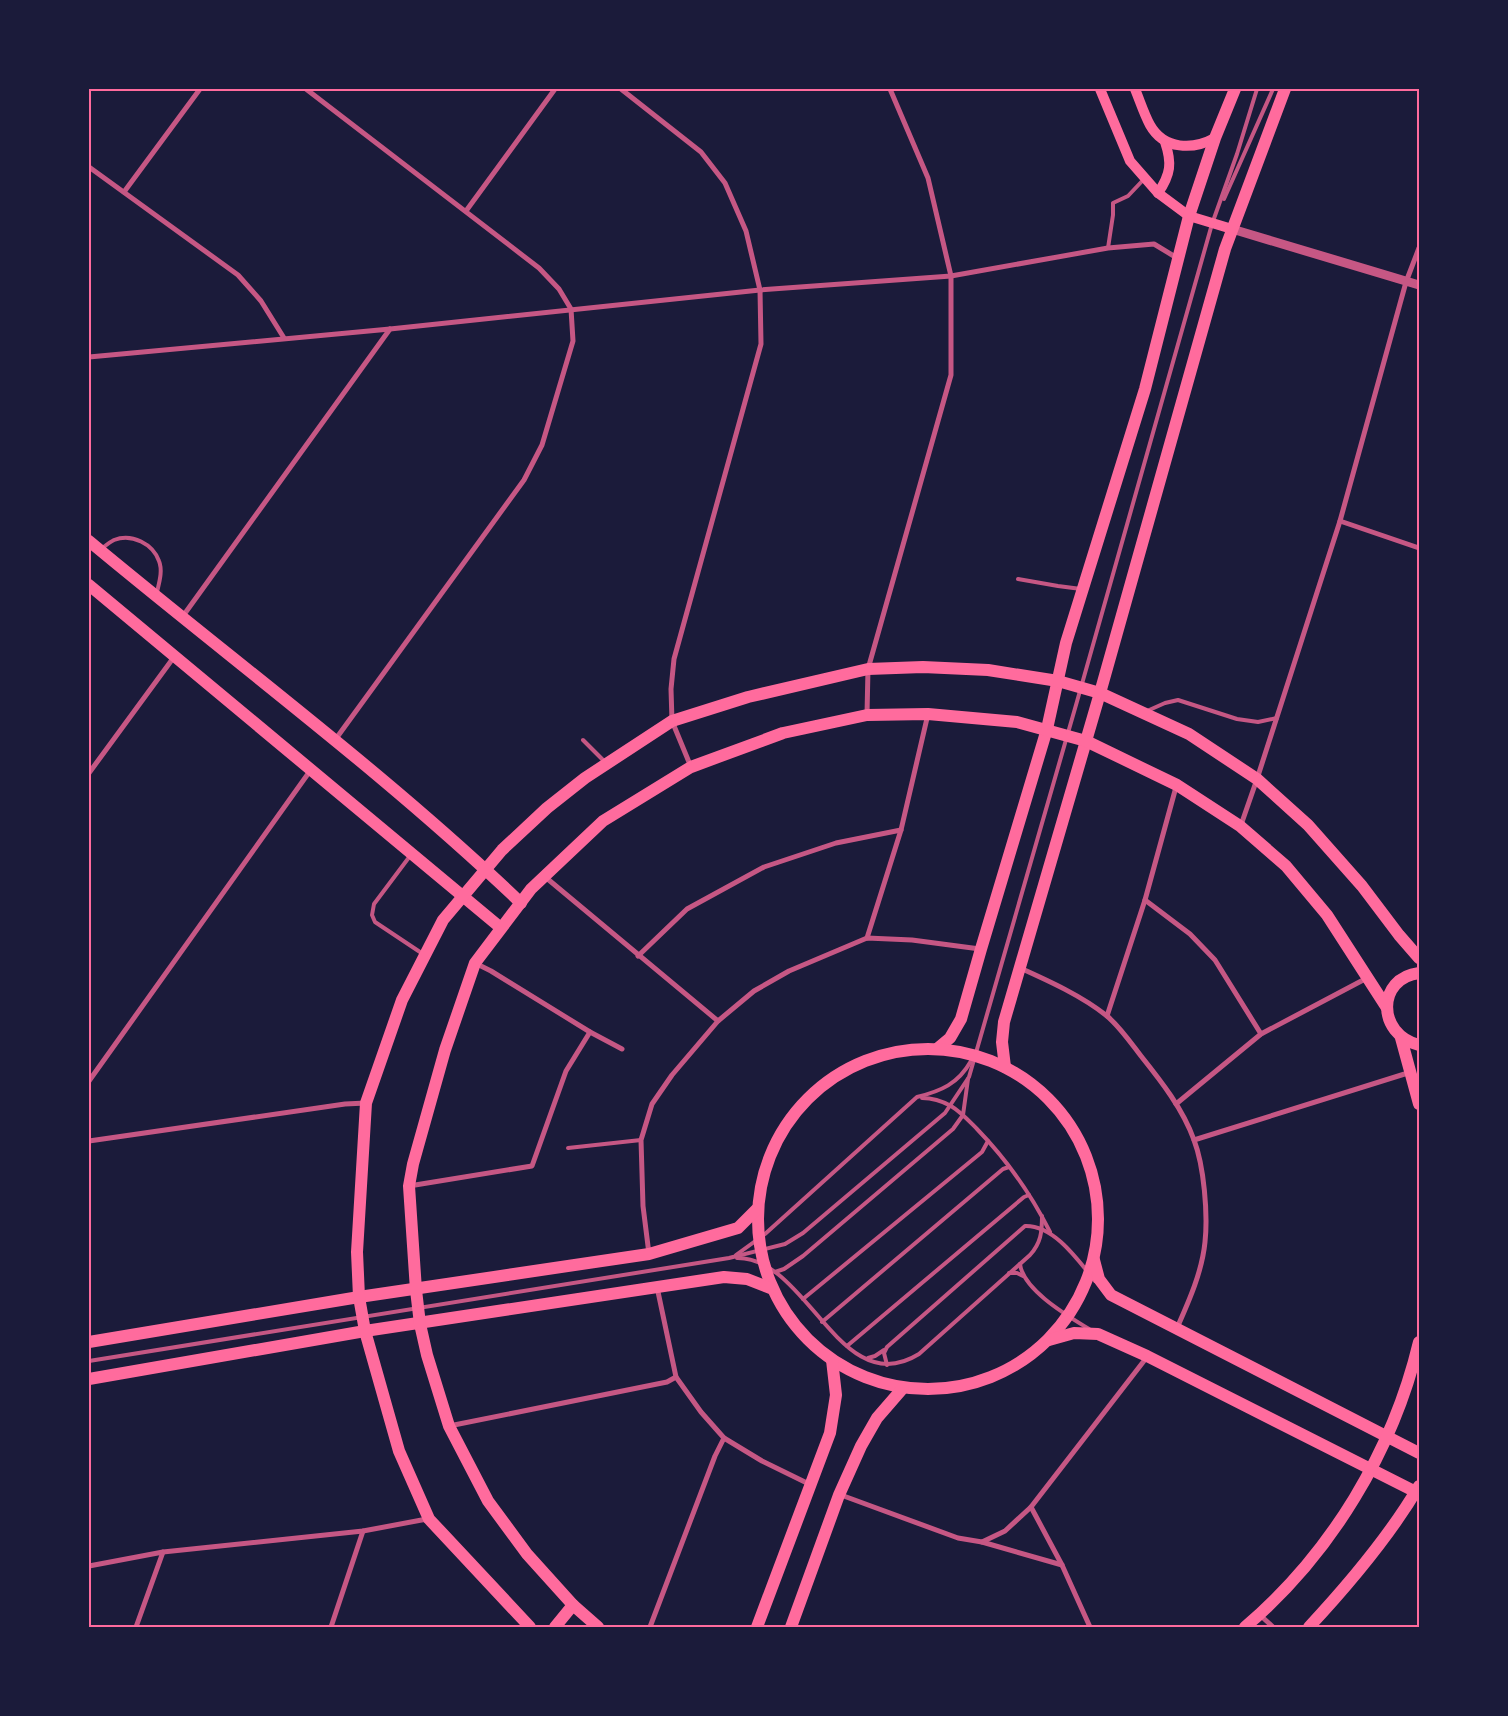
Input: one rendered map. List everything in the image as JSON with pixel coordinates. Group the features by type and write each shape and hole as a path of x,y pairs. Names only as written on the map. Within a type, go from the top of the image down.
{"main road":[{"path":"1100,89 1130,161 1158,193 1189,216 1212,224 1232,228"},
{"path":"1135,89 1151,127 1165,142 1169,155 1170,169 1166,182 1158,193"},
{"path":"938,1048 950,1038 961,1019 1047,729 1066,643 1145,389 1189,216 1215,138 1235,89"},
{"path":"1005,1067 1002,1042 1004,1022 1100,694 1232,228 1285,89"},
{"path":"1165,142 1184,148 1203,145 1215,138"},
{"path":"89,541 181,618 335,741 458,844 520,903"},
{"path":"89,586 501,928"},
{"path":"530,1627 429,1519 400,1450 365,1331 359,1297 357,1252 366,1103 402,1000 443,920 502,850 547,808 585,778 672,721 748,697 868,669 923,667 988,670 1058,681 1100,694 1189,734 1257,779 1308,825 1362,886 1419,958"},
{"path":"598,1627 573,1605 527,1554 488,1500 450,1426 427,1355 420,1324 409,1186 413,1164 445,1050 475,963 543,876 603,821 691,768 783,733 867,715 928,714 1017,722 1086,740 1177,785 1240,826 1286,866 1322,908 1387,1008 1391,1024 1401,1038 1412,1072 1419,1104"},
{"path":"1387,1008 1388,998 1399,981 1406,976 1419,972"},
{"path":"1401,1038 1419,1045"},
{"path":"938,1048 974,1055 1005,1067 1051,1101 1083,1148 1098,1204 1094,1260 1078,1305 1049,1340 1011,1369 965,1386 903,1388 868,1379 832,1360 797,1328 770,1288 770,1269 760,1244 756,1209 765,1165 790,1116 831,1077 882,1054 938,1048"},
{"path":"89,1342 359,1297 649,1254 738,1228 756,1209"},
{"path":"1094,1260 1100,1279 1111,1295 1419,1453"},
{"path":"89,1379 365,1331 724,1277 747,1279 770,1288"},
{"path":"1049,1340 1074,1333 1098,1334 1147,1356 1371,1470 1418,1491 1363,1565 1309,1627"},
{"path":"1245,1627 1260,1615 1297,1576 1330,1535 1371,1470 1388,1437 1405,1390 1419,1342"},
{"path":"757,1627 830,1433 836,1395 832,1360"},
{"path":"791,1627 839,1495 861,1446 877,1418 903,1388"},
{"path":"555,1627 573,1605"}],"street":[{"path":"124,192 200,89"},
{"path":"306,89 539,268 560,289 571,309 573,341 542,445 524,480 335,741"},
{"path":"466,211 556,89"},
{"path":"621,89 701,152 725,183 746,231 760,290 760,344 674,659 671,689 672,721 691,768"},
{"path":"867,715 868,669 951,375 951,276 928,178 890,89"},
{"path":"89,167 238,275 261,301 284,338"},
{"path":"1232,228 1419,286"},
{"path":"89,357 390,329 760,290 951,276 1108,248 1154,244 1177,258"},
{"path":"1240,826 1277,718 1340,521 1406,282 1419,248"},
{"path":"181,618 390,329"},
{"path":"1340,521 1419,548"},
{"path":"89,773 174,657"},
{"path":"867,938 900,830 928,714"},
{"path":"89,1081 310,771"},
{"path":"1107,1016 1145,900 1177,785"},
{"path":"638,956 687,909 764,867 836,843 900,830"},
{"path":"543,876 718,1021"},
{"path":"1145,900 1190,934 1214,960 1261,1034"},
{"path":"649,1254 643,1206 642,1140 652,1104 672,1076 718,1021 754,992 788,971 867,938 912,940 981,949"},
{"path":"475,963 622,1049"},
{"path":"1020,968 1060,986 1107,1016 1151,1068 1176,1104 1194,1140 1202,1172 1205,1205 1205,1241 1191,1297 1177,1329"},
{"path":"1176,1104 1261,1034 1368,978"},
{"path":"409,1186 532,1166 566,1071 590,1032"},
{"path":"1194,1140 1412,1072"},
{"path":"89,1141 346,1104 366,1103"},
{"path":"657,1287 676,1377 701,1412 724,1438 762,1462 810,1484"},
{"path":"982,1542 1005,1531 1031,1507 1147,1356"},
{"path":"450,1426 667,1382 676,1377"},
{"path":"650,1627 715,1456 724,1438"},
{"path":"839,1495 958,1538 982,1542 1062,1565"},
{"path":"1031,1507 1062,1565 1090,1627"},
{"path":"89,1566 163,1552 363,1530 429,1519"},
{"path":"331,1627 363,1530"},
{"path":"136,1627 163,1552"},
{"path":"1260,1615 1274,1627"}],"lane":[{"path":"770,1269 784,1268 803,1256 952,1129 962,1115 974,1055 1081,688 1212,224 1237,154 1257,89"},
{"path":"1212,224 1273,89"},
{"path":"1108,248 1113,203 1128,196 1144,178"},
{"path":"99,550 115,540 132,538 151,548 160,562 160,579 156,597"},
{"path":"1018,579 1083,589"},
{"path":"1144,713 1165,703 1178,700 1237,719 1258,722 1277,718"},
{"path":"583,740 607,764"},
{"path":"412,853 374,904 372,915 375,922 425,955"},
{"path":"729,1258 760,1244 917,1098 945,1088 962,1074 974,1055"},
{"path":"729,1258 760,1244 785,1244 803,1233 944,1113 969,1077"},
{"path":"917,1098 931,1098 950,1106 969,1121 1009,1167 1029,1195 1050,1232 1111,1295"},
{"path":"965,1105 969,1121"},
{"path":"568,1148 642,1140"},
{"path":"803,1299 982,1152 988,1141"},
{"path":"822,1322 1003,1169 1009,1167"},
{"path":"847,1346 1024,1197 1029,1195"},
{"path":"89,1361 729,1258 745,1258 770,1269 788,1282 822,1322 847,1346 876,1363 887,1365 903,1362 919,1354 1020,1264 1038,1246 1041,1238 1042,1216"},
{"path":"867,1358 875,1356 887,1347 1025,1226 1035,1226 1050,1232"},
{"path":"1020,1264 1025,1278"},
{"path":"1009,1273 1017,1273 1025,1278 1046,1299 1068,1316 1098,1334"},
{"path":"887,1347 884,1352 887,1365"}]}
